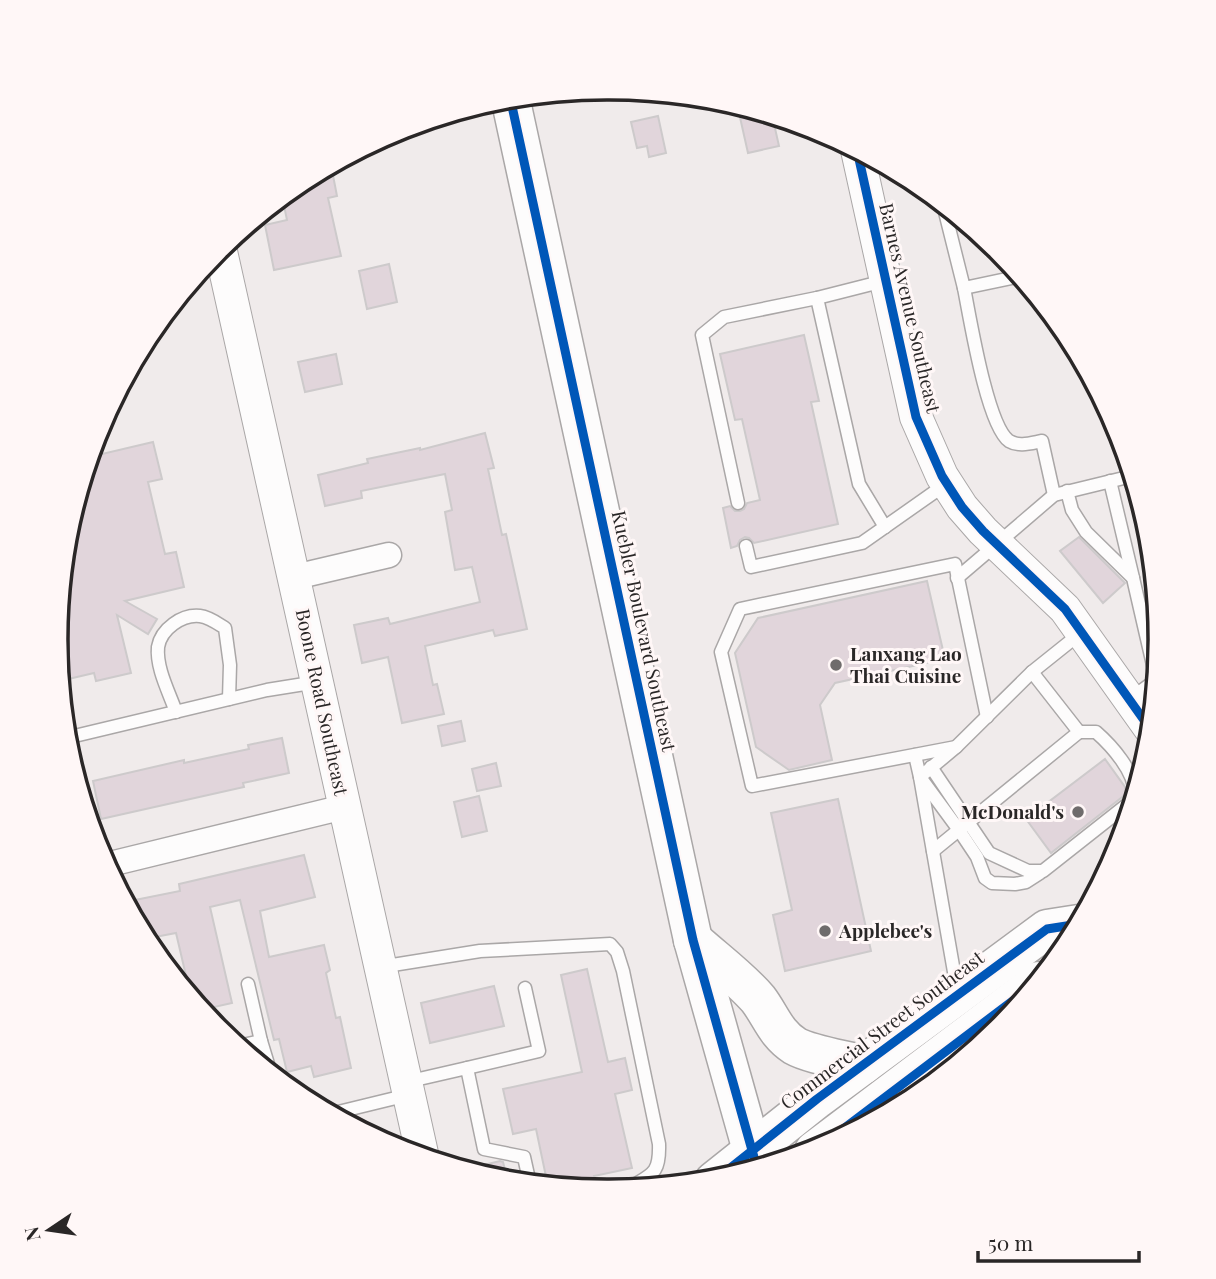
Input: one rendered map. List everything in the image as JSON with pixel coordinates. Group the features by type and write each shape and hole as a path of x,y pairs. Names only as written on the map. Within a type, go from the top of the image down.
{"main road":[{"name":"Kuebler Boulevard Southeast","path":"512,108 693,940 755,1159"},
{"name":"Commercial Street Southeast","path":"757,1158 863,1065 1047,929 1065,926"},
{"path":"693,940 758,1000 773,1027 795,1045 813,1053 863,1065"}],"street":[{"name":"Barnes Avenue Southeast","path":"860,162 916,417 947,484 962,507 1065,609 1142,717"},
{"name":"Boone Road Southeast","path":"223,261 407,1088 411,1142"},
{"path":"295,577 389,555"},
{"path":"117,862 344,807"}],"lane":[{"path":"947,219 985,389 1001,431 1013,443 1042,441 1060,493 1087,532 1133,578"},
{"path":"964,288 1009,279"},
{"path":"738,503 702,335 724,317 885,281"},
{"path":"817,298 859,484 885,527"},
{"path":"957,578 996,543 1060,493 1123,478"},
{"path":"1110,481 1148,643"},
{"path":"746,546 751,567 862,543 947,484"},
{"path":"956,747 752,786 722,652 740,609 955,564 987,717"},
{"path":"176,712 160,665 158,645 168,627 183,618 199,616 215,621 225,628 230,665 229,699"},
{"path":"920,777 956,747 1032,672 1082,632"},
{"path":"1032,672 1079,732"},
{"path":"77,735 267,690 318,682"},
{"path":"1130,699 1146,687"},
{"path":"933,851 1079,732 1096,732 1130,775"},
{"path":"915,755 958,995"},
{"path":"930,768 964,826 985,878 992,883 1026,882 1120,810"},
{"path":"920,777 989,853 1028,871 1043,871"},
{"path":"379,968 480,951 610,944 617,952 623,971 659,1144 660,1163 643,1178"},
{"path":"248,984 266,1057"},
{"path":"343,1110 467,1068 539,1051 526,988"},
{"path":"250,1043 261,1041"},
{"path":"467,1068 484,1149 523,1157 527,1173"}],"building":[{"path":"658,116 666,153 649,157 647,146 637,148 631,122"},
{"path":"740,116 774,126 779,146 748,153"},
{"path":"333,175 337,196 328,198 341,256 274,270 265,225 287,220 284,207"},
{"path":"389,264 397,302 367,309 359,271"},
{"path":"804,335 819,401 811,402 838,524 754,543 745,537 737,546 731,548 723,508 730,506 735,511 740,511 747,503 760,500 742,419 735,420 720,354"},
{"path":"336,354 342,384 305,392 298,362"},
{"path":"485,433 494,468 488,469 502,535 506,534 527,629 495,636 493,630 425,646 433,685 437,684 444,714 402,723 388,657 362,663 354,625 388,618 390,624 480,602 472,567 455,570 445,512 452,510 445,474 361,491 362,498 325,506 318,475 368,463 367,459 420,450"},
{"path":"153,442 162,479 148,482 165,554 176,552 184,587 125,601 157,619 148,634 117,615 131,673 96,681 94,673 69,679 68,640 69,604 79,534 101,454"},
{"path":"1079,537 1125,583 1103,603 1060,551"},
{"path":"927,581 945,659 835,683 820,705 832,760 789,770 756,747 735,653 758,618"},
{"path":"461,721 465,741 442,746 438,726"},
{"path":"282,738 289,773 243,783 244,787 101,819 93,781 184,760 184,763 249,749 248,745"},
{"name":"McDonald's","path":"1105,759 1125,787 1124,795 1051,853 1026,819"},
{"path":"496,763 501,786 477,791 472,769"},
{"path":"479,796 487,831 462,837 454,802"},
{"path":"838,799 871,951 785,971 773,915 792,910 771,813"},
{"path":"304,855 315,897 260,911 269,957 324,945 330,970 326,973 336,1018 340,1017 351,1068 314,1077 311,1066 287,1072 279,1039 274,1040 240,900 210,907 232,1003 213,1007 186,975 176,933 158,937 136,900 180,891 179,884"},
{"path":"587,969 608,1062 625,1058 632,1090 615,1094 632,1168 594,1176 595,1179 546,1176 536,1129 513,1134 503,1089 582,1072 561,975"},
{"path":"494,986 504,1026 430,1043 421,1003"},
{"path":"500,1161 505,1169 503,1169 484,1165"}],"cycle path":[{"path":"512,108 693,940 754,1159"},
{"path":"860,162 916,417 942,476 962,507 983,531 1065,609 1142,717"},
{"path":"736,1164 817,1099 1047,929 1065,926"},
{"path":"857,1119 999,1011"}],"place":[{"name":"Lanxang Lao Thai Cuisine","path":"836,665"},
{"name":"McDonald's","path":"1078,812"},
{"name":"Applebee's","path":"825,931"}]}
